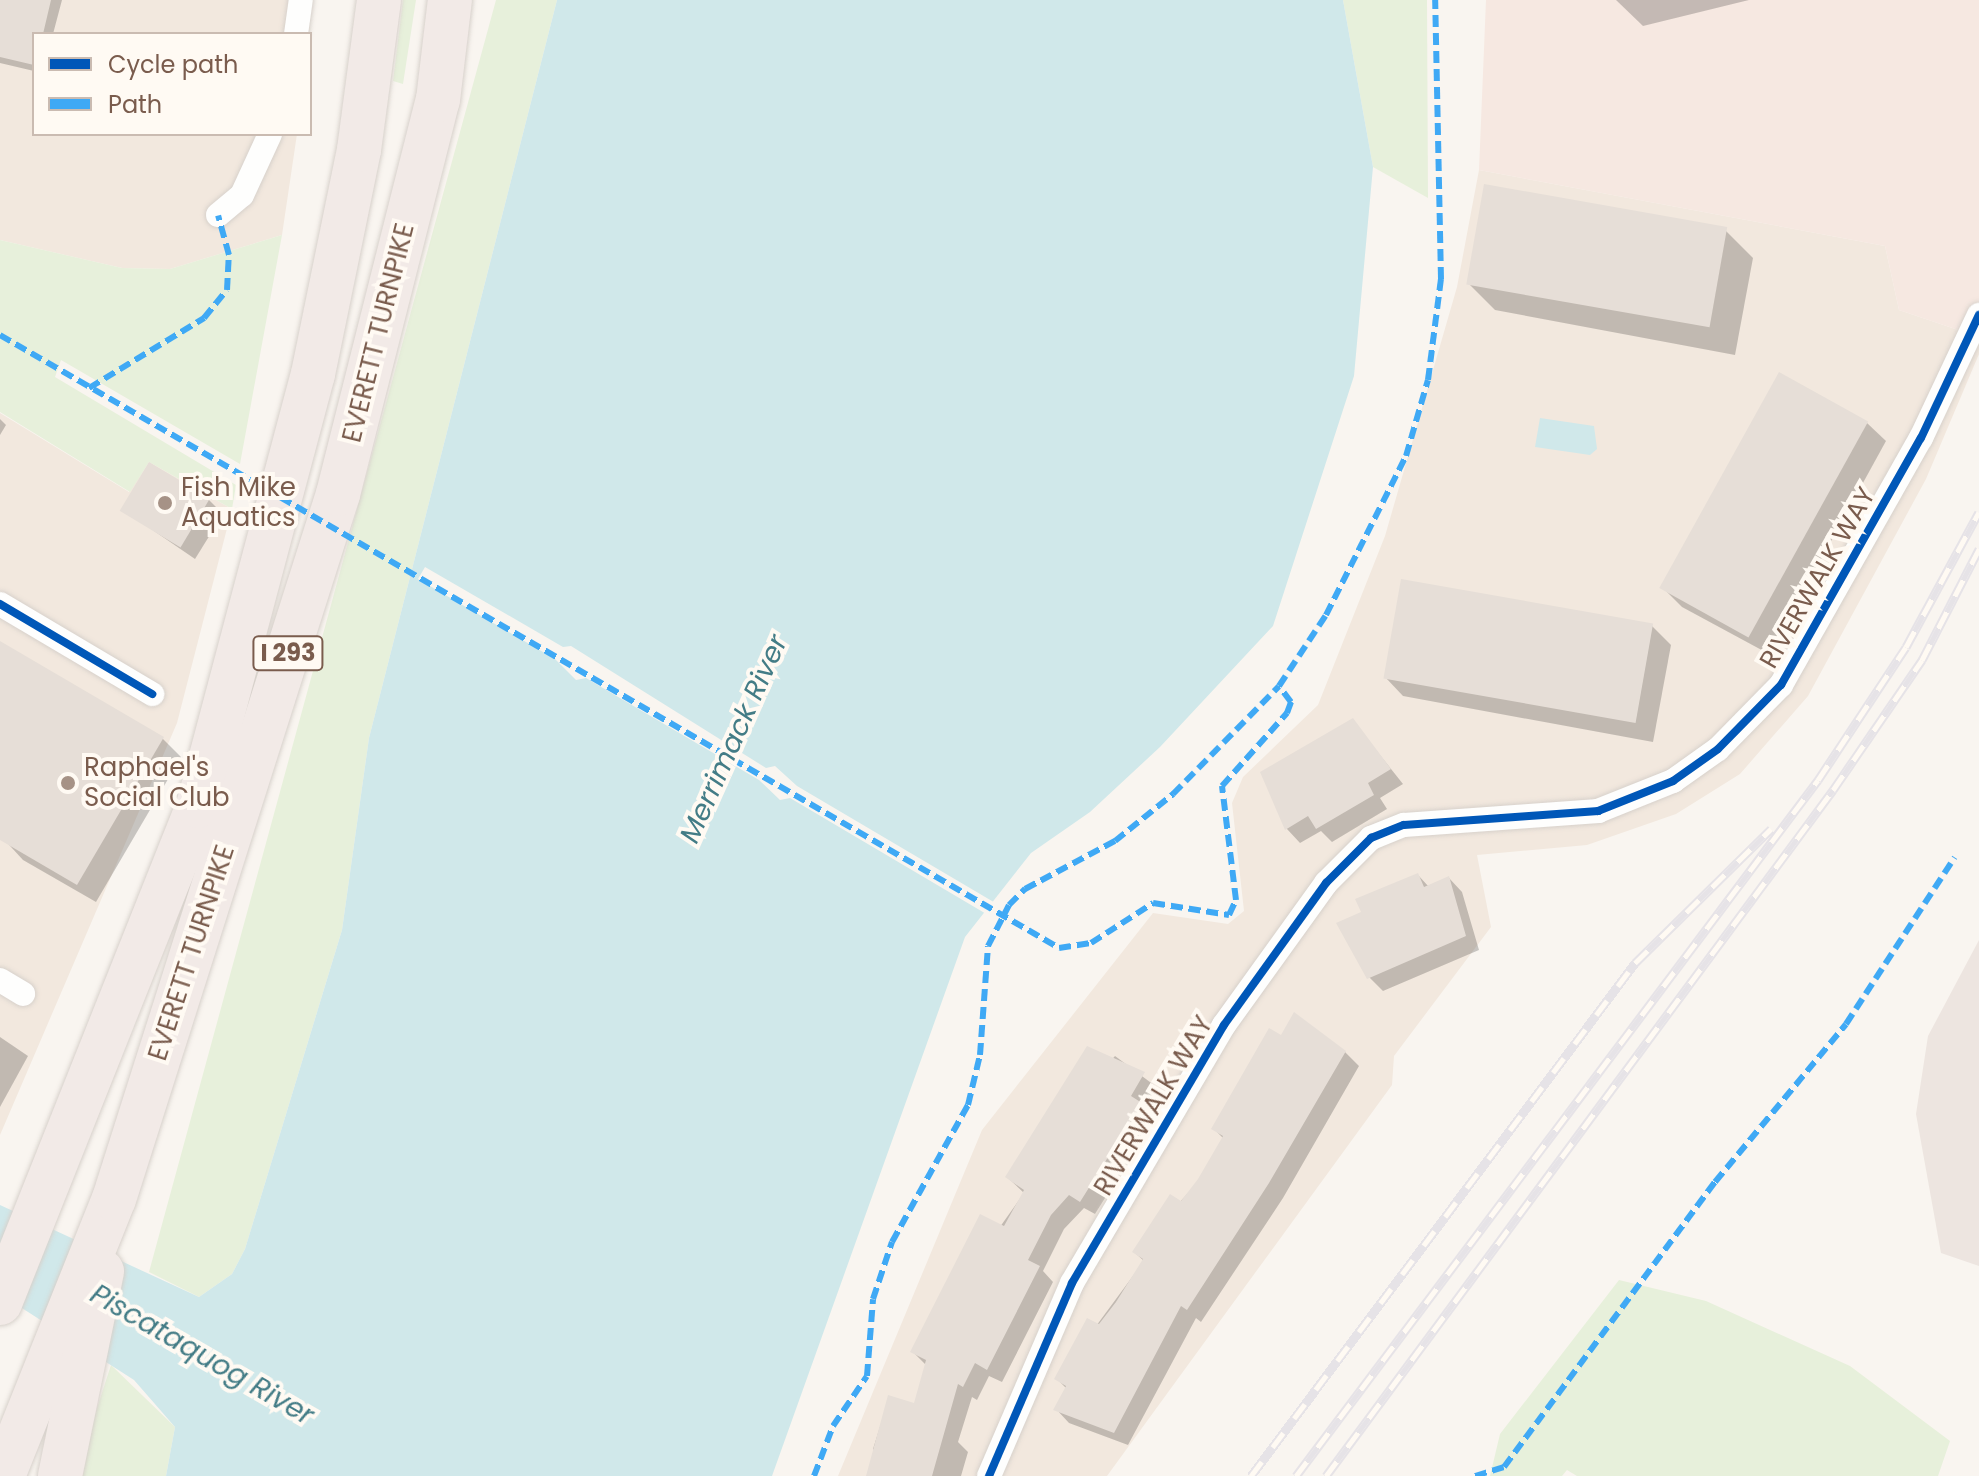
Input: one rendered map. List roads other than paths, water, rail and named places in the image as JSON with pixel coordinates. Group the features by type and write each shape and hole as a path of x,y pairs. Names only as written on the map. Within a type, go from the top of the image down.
{"highway":[{"path":"359,150 365,0"},
{"name":"EVERETT TURNPIKE","path":"0,1303 57,1167 198,806 275,534 359,150 379,0"},
{"name":"EVERETT TURNPIKE","path":"3,1476 36,1384 114,1199 338,494 438,100 450,0"},
{"path":"438,100 462,0"},
{"path":"60,1476 81,1398 114,1199"}],"street":[{"path":"296,32 301,0"},
{"path":"218,215 242,195 269,136"},
{"name":"RIVERWALK WAY","path":"989,1476 1072,1283 1224,1025 1326,883 1371,838 1404,825 1598,811 1673,781 1718,749 1781,685 1921,438 1979,315"},
{"path":"0,604 152,694"},
{"path":"0,980 23,994"}],"water":[{"path":"557,0 1343,0 1373,167 1354,376 1273,626 1160,747 1090,812 1031,853 965,937 772,1476 166,1476 175,1427 134,1380 0,1294 0,1205 199,1297 232,1274 245,1249 342,930 369,738"},
{"path":"1540,418 1594,426 1597,449 1590,455 1535,447"}],"railway":[{"path":"1296,1476 1818,780 1906,647 1979,512"},
{"path":"1326,1476 1833,790 1922,660 1979,549"},
{"path":"1251,1476 1635,963 1771,829"}],"place":[{"name":"Fish Mike Aquatics","path":"165,503"},
{"name":"Raphael's Social Club","path":"68,783"}],"water label":[{"name":"Merrimack River","path":"734,739"},
{"name":"Piscataquog River","path":"202,1355"}]}
